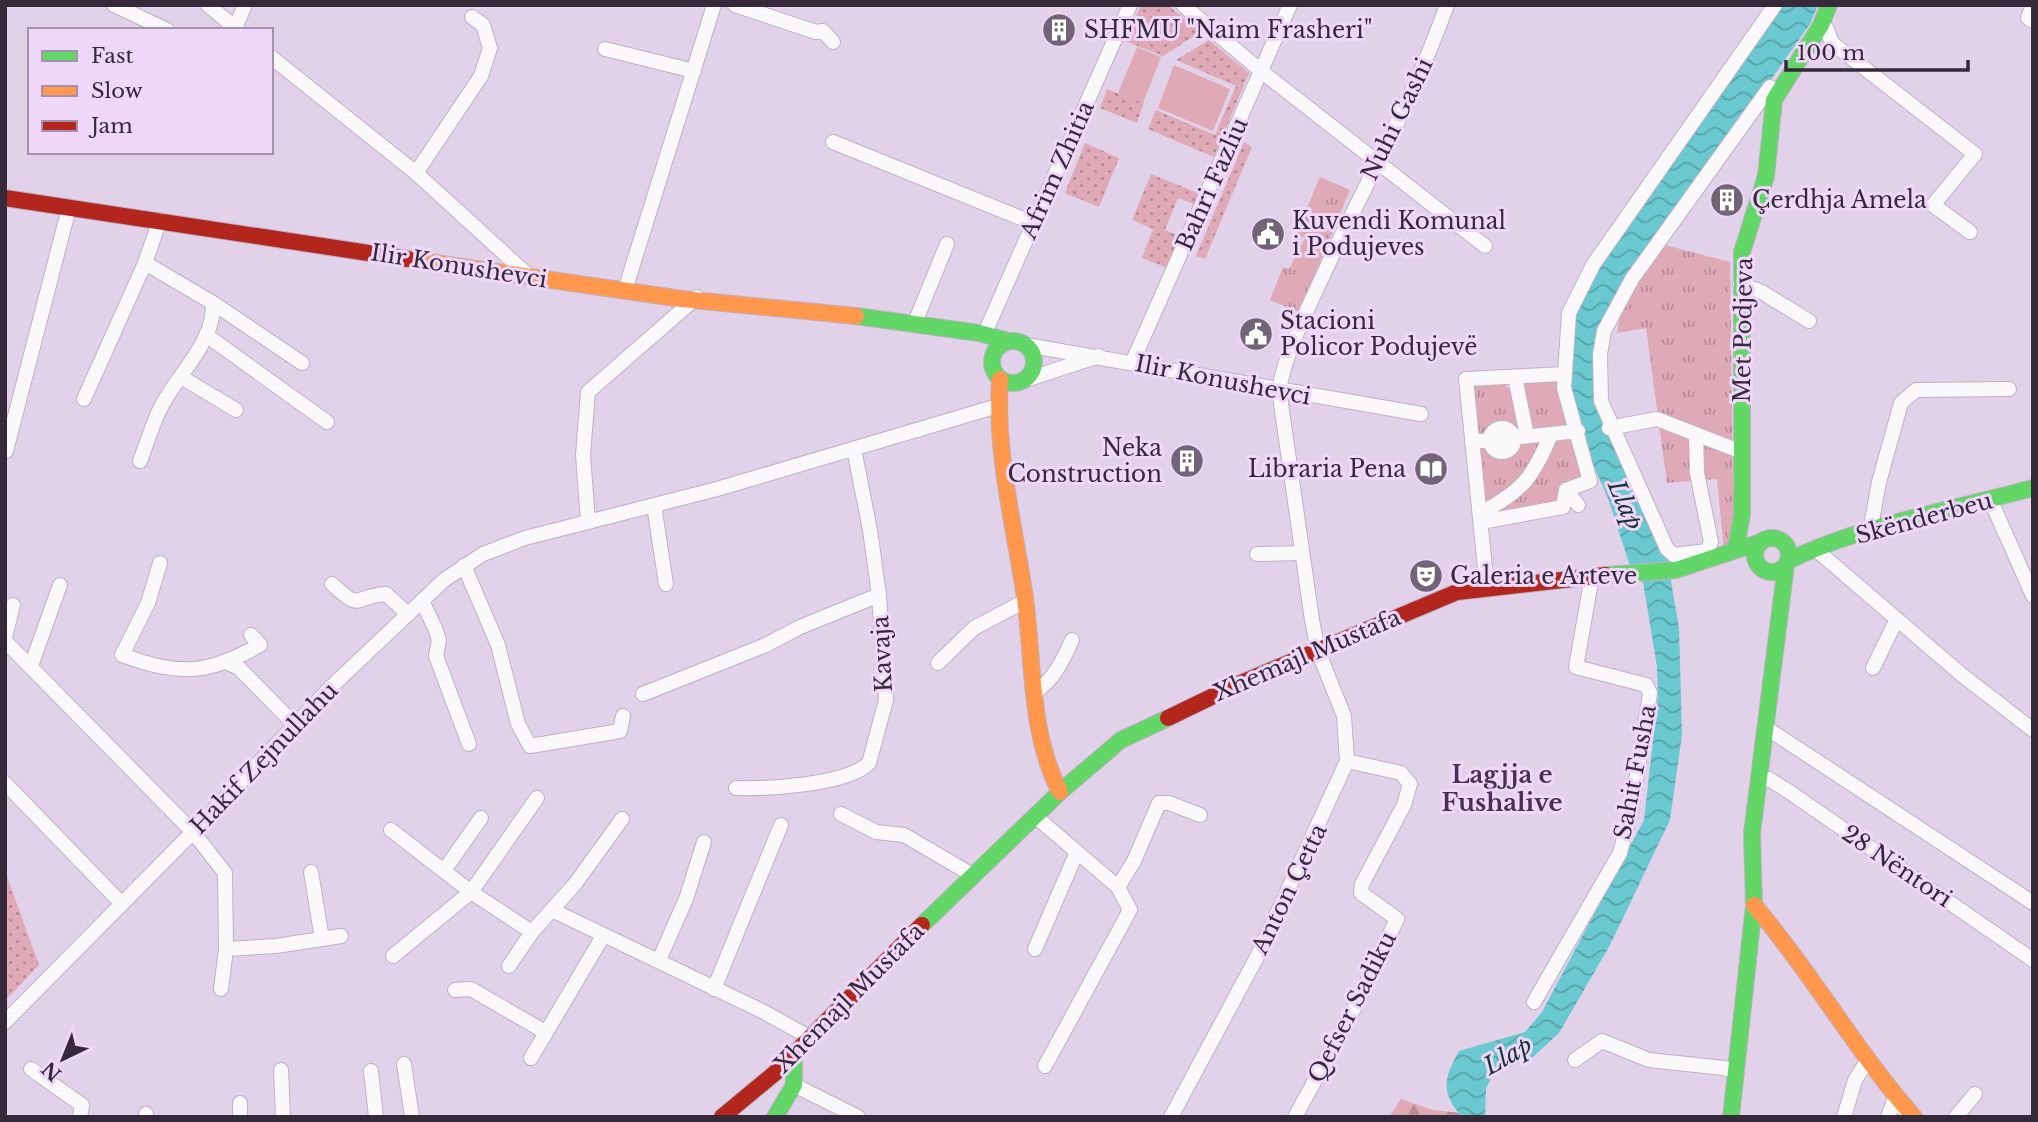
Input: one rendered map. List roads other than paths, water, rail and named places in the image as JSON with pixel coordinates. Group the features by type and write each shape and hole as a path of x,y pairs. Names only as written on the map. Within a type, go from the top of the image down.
{"main road":[{"name":"Met Podjeva","path":"1736,548 1742,514 1742,253 1770,156 1770,123 1774,100 1821,25 1829,5"},
{"name":"Ilir Konushevci","path":"5,198 531,278 695,299 803,309 984,335"},
{"path":"984,335 1026,345 1033,355 1034,368 1022,381 1011,383 1000,379"},
{"path":"984,335 1000,379 999,409 1043,750 1060,792"},
{"path":"992,361 997,348 1008,341"},
{"name":"Skënderbeu","path":"1787,563 1814,548 2033,488"},
{"path":"1778,614 1771,587 1759,565 1756,550 1761,542 1770,537 1814,548"},
{"path":"1731,1117 1755,905 1752,833 1768,729 1778,614 1789,551 1781,540"},
{"name":"Xhemajl Mustafa","path":"722,1117 794,1053 1060,792 1121,740 1160,719 1457,592 1592,576 1676,570 1736,548 1761,542"},
{"path":"1736,548 1773,572 1787,563"},
{"path":"1755,905 1793,952 1872,1067 1912,1114"},
{"path":"775,1117 794,1085 794,1053"}],"street":[{"path":"114,5 163,28"},
{"path":"208,5 232,28"},
{"path":"234,28 246,5"},
{"path":"625,290 714,5"},
{"path":"735,5 816,32 823,31 832,42"},
{"name":"Afrim Zhitia","path":"984,335 1130,5"},
{"path":"1183,5 1261,71 1485,246"},
{"name":"Bahri Fazliu","path":"1132,363 1290,5"},
{"name":"Nuhi Gashi","path":"1318,651 1301,553 1279,390 1283,371 1304,320 1378,161 1418,83 1447,5"},
{"path":"1566,490 1590,481 1564,374 1569,313 1593,265 1775,5"},
{"path":"416,173 481,76 490,48 483,25 472,18"},
{"path":"1821,25 1827,29 1832,43 1975,154 1933,205 1970,232"},
{"path":"605,49 694,71"},
{"path":"273,59 416,173 531,278"},
{"path":"1696,433 1697,474 1711,542 1707,551 1699,554 1674,555 1667,548 1610,428 1601,401 1600,354 1609,317 1632,279 1770,87"},
{"path":"833,142 1033,223"},
{"path":"6,451 69,208"},
{"path":"84,399 145,264 160,220"},
{"path":"914,325 947,244"},
{"path":"145,264 213,303 302,363"},
{"path":"1740,284 1760,291 1809,321"},
{"path":"587,522 583,455 588,392 695,299"},
{"path":"140,461 162,405 206,335 214,316 213,303"},
{"path":"206,335 327,422"},
{"name":"Ilir Konushevci","path":"1026,345 1421,414"},
{"path":"1022,381 1099,356"},
{"path":"1485,568 1466,379 1564,374"},
{"path":"181,377 236,410"},
{"path":"1498,377 1519,399"},
{"path":"1515,377 1521,437"},
{"path":"1870,531 1879,482 1901,403 1907,396 1916,390 2009,389"},
{"name":"Hakif Zejnullahu","path":"6,1018 193,832 294,724 408,614 464,566 511,542 654,505 991,408 999,409"},
{"path":"1610,428 1657,419 1742,452"},
{"path":"1472,442 1576,431"},
{"path":"1481,518 1529,481 1551,434"},
{"name":"Kavaja","path":"736,788 835,778 862,770 869,763 886,701 879,595 870,530 853,449"},
{"path":"1566,490 1578,505"},
{"path":"1481,518 1563,507 1566,490"},
{"path":"1991,501 2033,596"},
{"path":"654,505 666,584"},
{"path":"1814,548 2033,730"},
{"path":"1257,554 1301,553"},
{"path":"160,563 148,603 122,655 159,668 186,671 228,663 260,645 251,635"},
{"path":"464,566 498,645 518,724 530,746 620,731 623,716"},
{"name":"Sahit Fusha","path":"1534,1002 1620,852 1632,811 1650,693 1646,685 1576,667 1592,576"},
{"path":"332,584 349,601 357,602 386,594 408,614"},
{"path":"31,666 60,585"},
{"path":"643,694 766,645 800,627 879,595"},
{"path":"422,601 439,640 436,656 469,744"},
{"path":"938,663 974,628 1025,601"},
{"path":"13,605 5,639 193,832 225,873 226,949 221,989"},
{"path":"1873,668 1897,619"},
{"path":"1035,692 1045,685 1056,670 1072,640"},
{"name":"Anton Çetta","path":"1171,1117 1258,956 1347,761 1344,716 1318,651"},
{"path":"228,663 239,668 294,724"},
{"path":"1768,729 2033,904"},
{"name":"Qefser Sadiku","path":"1295,1117 1358,1001 1397,919 1361,893 1362,884 1404,805 1410,784 1401,773 1347,761"},
{"name":"28 Nëntori","path":"1760,780 1769,779 1788,791 2033,960"},
{"path":"5,783 122,904"},
{"path":"393,956 471,892 537,798"},
{"path":"1118,887 1134,862 1159,803 1200,815"},
{"path":"841,814 876,832 904,835 974,876"},
{"path":"1036,817 1076,854 1118,887 1130,910 1045,1066"},
{"path":"445,869 481,818"},
{"path":"509,966 532,932 554,911 622,818"},
{"path":"714,989 781,825"},
{"path":"391,830 445,869 471,892 532,932"},
{"path":"659,960 686,899 704,842"},
{"path":"1035,948 1076,854"},
{"path":"311,872 322,939"},
{"path":"554,911 659,960 809,1037"},
{"path":"226,949 341,936"},
{"path":"531,1058 603,936"},
{"path":"455,990 471,989 545,1032"},
{"path":"1575,1060 1602,1041 1649,1060 1724,1068 1736,1072"},
{"path":"404,1064 412,1117"},
{"path":"1844,1117 1855,1080 1864,1066 1872,1067"},
{"path":"32,1069 82,1105 80,1117"},
{"path":"281,1070 282,1117"},
{"path":"371,1071 376,1117"},
{"path":"794,1085 858,1117"},
{"path":"1956,1117 1975,1094"},
{"path":"1888,1117 1893,1103 1912,1114"}],"water":[{"name":"Llap","path":"1780,5 1818,5 1810,24 1605,316 1596,393 1667,558 1679,628 1682,735 1670,820 1610,945 1559,1033 1533,1057 1493,1074 1486,1089 1485,1117 1462,1117 1447,1092 1450,1069 1459,1051 1525,1032 1542,1012 1644,820 1658,696 1657,667 1643,582 1629,563 1608,498 1581,438 1569,393 1575,309 1586,284"}],"place":[{"name":"SHFMU \"Naim Frasheri\"","path":"1059,30"},
{"name":"Çerdhja Amela","path":"1727,200"},
{"name":"Kuvendi Komunal i Podujeves","path":"1268,234"},
{"name":"Stacioni Policor Podujevë","path":"1256,334"},
{"name":"Neka Construction","path":"1187,461"},
{"name":"Libraria Pena","path":"1431,469"},
{"name":"Galeria e Arteve","path":"1426,576"}],"district":[{"name":"Lagjja e Fushalive","path":"1502,789"}]}
